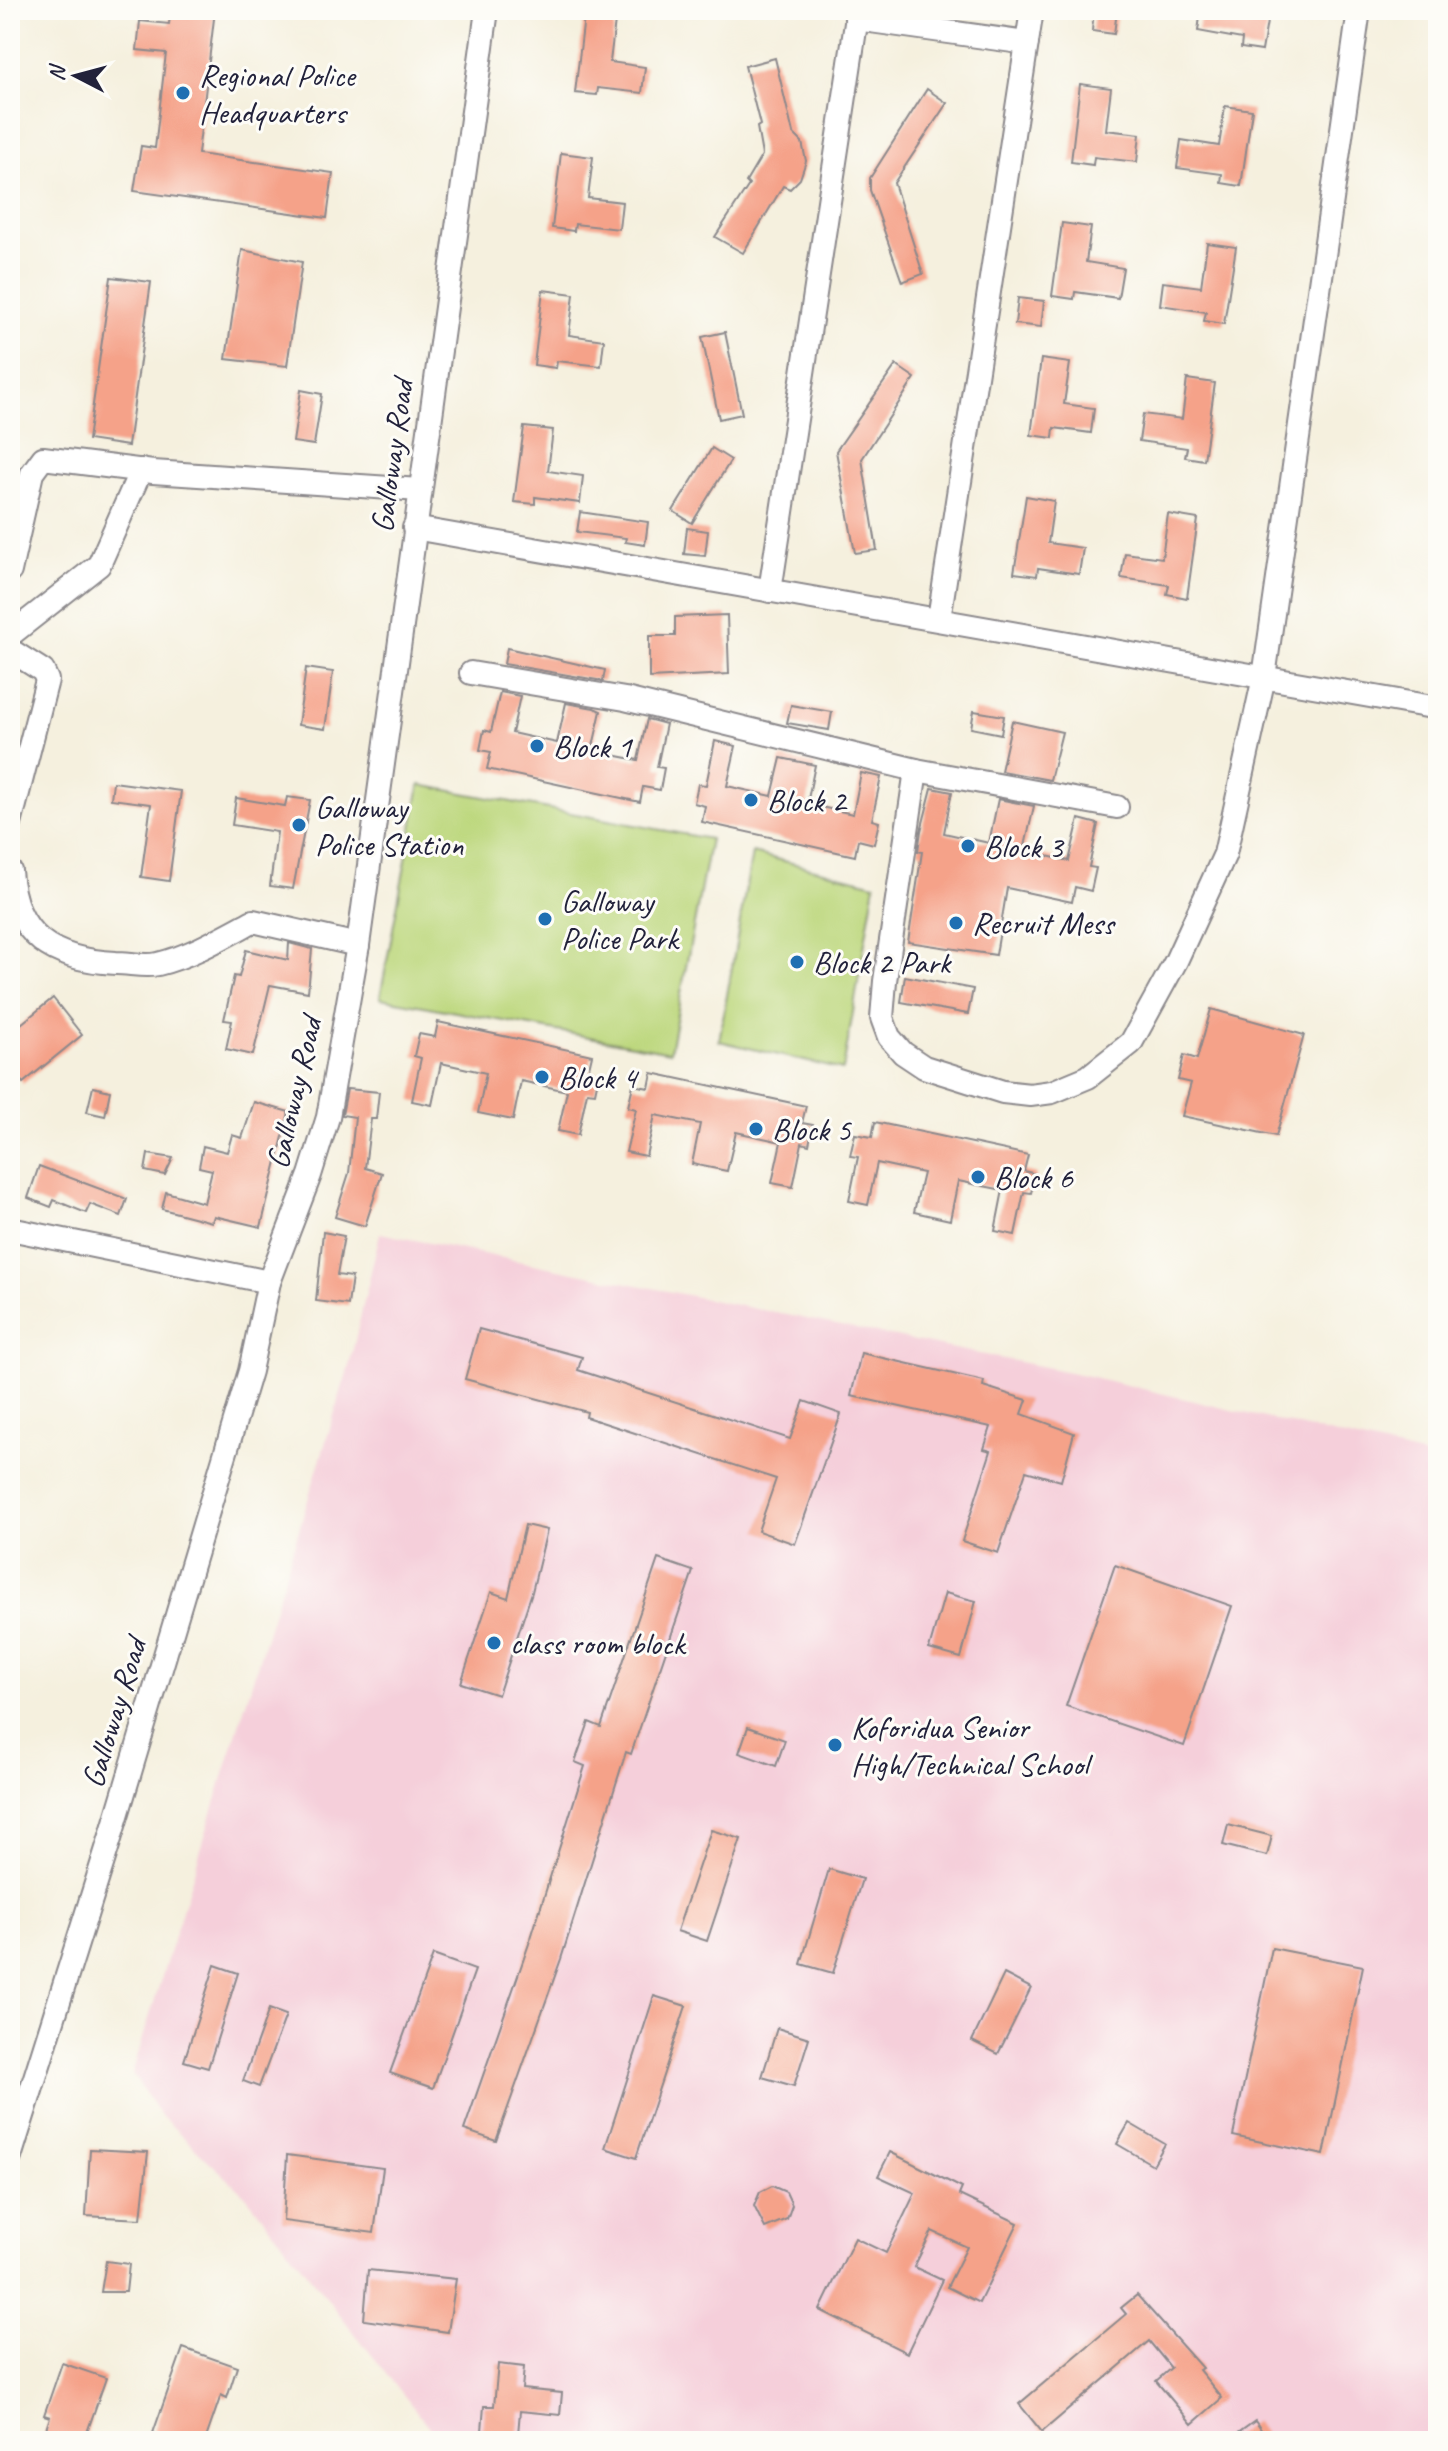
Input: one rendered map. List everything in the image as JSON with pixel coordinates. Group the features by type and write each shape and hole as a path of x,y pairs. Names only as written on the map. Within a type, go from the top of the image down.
{"street":[{"name":"Galloway Road","path":"10,2157 110,1839 250,1371 269,1282 310,1175 328,1117 358,945 487,10"},
{"path":"939,619 1032,10"},
{"path":"916,770 885,981 882,1018 889,1037 903,1053 924,1067 1003,1092 1030,1095 1052,1092 1088,1077 1131,1043 1160,994 1225,854 1264,677 1359,10"},
{"path":"770,591 857,15 1027,43"},
{"path":"10,571 32,473 38,462 48,458 141,470 420,490"},
{"path":"10,635 99,565 141,470"},
{"path":"414,528 1438,708"},
{"path":"10,650 43,671 47,680 10,824"},
{"path":"471,673 625,699 916,770 1117,807"},
{"path":"10,871 12,894 32,932 63,956 156,965 208,945 253,921 358,945"},
{"path":"10,1229 269,1282"}],"shaded area":[{"name":"Koforidua Senior High/Technical School","path":"380,1233 1084,1375 1438,1459 1438,2441 440,2441 246,2196 160,2115 132,2074 349,1366"}],"green space":[{"name":"Galloway Police Park","path":"420,785 710,839 670,1052 380,998"},
{"name":"Block 2 Park","path":"752,853 875,884 843,1070 719,1041"}],"building":[{"path":"171,10 215,10 198,154 333,173 327,218 134,191 141,146 155,148 166,53 137,50 140,21 169,24"},
{"path":"1094,10 1117,10 1114,34 1092,31"},
{"path":"1201,10 1269,10 1262,51 1241,48 1242,39 1198,31"},
{"path":"584,17 615,21 610,62 645,67 642,93 598,88 597,95 575,93"},
{"path":"775,58 793,133 802,142 806,161 800,179 790,189 783,186 743,253 715,237 749,185 746,182 762,155 757,127 760,125 745,66"},
{"path":"1080,84 1111,88 1106,130 1140,134 1137,162 1094,157 1093,165 1071,162"},
{"path":"927,89 947,103 894,183 923,274 902,282 870,190 870,178"},
{"path":"1225,106 1252,110 1241,186 1221,183 1222,174 1177,168 1181,140 1219,146"},
{"path":"561,153 593,157 588,198 622,202 619,229 575,224 574,231 552,228"},
{"path":"1062,223 1091,227 1086,262 1123,268 1118,298 1075,292 1074,299 1052,296"},
{"path":"1207,243 1236,247 1224,324 1204,321 1206,312 1160,305 1163,282 1201,287"},
{"path":"242,250 302,262 287,366 226,359"},
{"path":"111,277 151,282 128,446 88,440"},
{"path":"543,290 574,294 569,335 604,340 601,366 557,361 556,368 534,365"},
{"path":"1018,298 1044,301 1041,327 1015,324"},
{"path":"725,332 742,414 719,419 702,337"},
{"path":"1041,359 1070,363 1064,404 1094,408 1091,433 1054,428 1053,438 1031,435"},
{"path":"896,365 915,378 862,459 877,550 855,553 836,451"},
{"path":"1187,379 1215,383 1204,460 1185,457 1187,448 1139,441 1143,414 1182,419"},
{"path":"301,390 322,394 314,445 293,442"},
{"path":"524,427 553,430 548,471 583,476 580,503 535,497 535,504 514,502"},
{"path":"712,448 731,460 692,523 673,511"},
{"path":"1026,496 1054,501 1048,543 1083,548 1079,574 1038,568 1037,576 1014,573"},
{"path":"580,512 648,522 645,545 625,542 626,538 577,532"},
{"path":"1168,514 1198,519 1187,598 1167,594 1169,585 1121,578 1125,553 1162,558"},
{"path":"687,528 708,531 705,556 684,554"},
{"path":"727,615 729,674 649,678 649,636 675,636 675,617"},
{"path":"507,648 605,670 603,681 504,664"},
{"path":"306,668 333,672 325,729 298,725"},
{"name":"Block 1","path":"500,692 520,696 512,733 557,743 566,703 594,708 601,711 592,751 638,760 647,719 666,724 657,767 664,768 660,790 643,787 640,802 487,769 491,752 480,750 484,730 491,732"},
{"path":"791,705 832,712 829,730 787,723"},
{"path":"974,711 1004,716 1001,734 971,728"},
{"path":"1012,721 1062,732 1050,780 1001,771"},
{"name":"Block 2","path":"715,741 736,746 727,786 772,796 781,758 815,765 807,804 853,814 861,773 881,777 872,820 879,822 874,844 858,840 855,856 702,822 705,806 694,803 698,784 706,785"},
{"path":"113,782 181,791 169,881 141,877 151,804 111,799"},
{"name":"Block 3","path":"932,788 952,792 944,833 989,843 998,799 1034,806 1024,851 1069,861 1079,819 1098,824 1089,867 1096,868 1091,891 1075,887 1072,902 1007,888 996,955 908,942 922,852 918,851 921,831"},
{"path":"287,797 310,800 293,889 270,886 277,832 232,825 236,798 285,806"},
{"path":"289,943 312,949 308,992 270,985 253,1055 226,1049 232,1021 224,1020 234,976 239,977 246,950 288,960"},
{"path":"905,976 973,989 968,1014 901,1002"},
{"path":"53,998 82,1035 23,1083 10,1067 10,1033"},
{"path":"1211,1009 1304,1035 1276,1136 1182,1116 1191,1083 1178,1080 1184,1055 1197,1059"},
{"name":"Block 4","path":"438,1022 592,1055 588,1072 599,1074 595,1093 587,1092 578,1135 558,1131 567,1091 521,1081 513,1120 478,1113 486,1073 441,1063 432,1105 412,1101 421,1058 414,1056 419,1034 435,1037"},
{"name":"Block 5","path":"652,1073 806,1106 802,1123 813,1125 809,1145 802,1143 793,1187 772,1183 781,1142 736,1132 727,1171 692,1164 700,1124 655,1115 646,1156 626,1152 636,1109 628,1107 633,1085 649,1088"},
{"path":"93,1087 110,1091 105,1116 87,1112"},
{"path":"347,1089 379,1092 376,1119 371,1119 365,1168 382,1173 365,1226 335,1217 349,1173 355,1117 342,1115"},
{"path":"254,1102 289,1112 261,1227 214,1216 212,1222 162,1209 166,1192 204,1203 212,1170 199,1167 203,1146 227,1152 232,1135 242,1138"},
{"name":"Block 6","path":"875,1122 1028,1155 1024,1171 1036,1174 1031,1193 1024,1192 1015,1235 995,1231 1003,1190 958,1181 950,1220 914,1212 923,1173 877,1163 868,1205 849,1201 858,1157 850,1156 855,1134 872,1137"},
{"path":"148,1154 173,1158 165,1175 145,1171"},
{"path":"39,1166 127,1199 121,1216 90,1204 86,1213 54,1200 51,1207 28,1198"},
{"path":"323,1232 344,1236 337,1275 352,1277 348,1305 316,1301"},
{"path":"479,1329 582,1357 578,1370 790,1439 804,1401 841,1414 795,1544 758,1531 776,1479 586,1417 587,1412 465,1379"},
{"path":"861,1353 984,1381 983,1386 1027,1400 1022,1414 1074,1433 1061,1481 1026,1471 998,1553 962,1541 991,1451 984,1449 991,1427 851,1396"},
{"name":"class room block","path":"525,1525 547,1530 532,1592 498,1695 461,1683 491,1592 508,1598"},
{"path":"658,1559 693,1571 631,1754 626,1752 561,1959 496,2141 464,2130 531,1938 585,1766 575,1762 589,1722 601,1727"},
{"path":"1115,1565 1232,1606 1184,1746 1066,1706"},
{"path":"945,1593 976,1601 961,1658 929,1649"},
{"path":"748,1727 785,1740 776,1766 739,1753"},
{"path":"1228,1825 1272,1836 1267,1856 1223,1845"},
{"path":"711,1830 741,1839 707,1941 677,1931"},
{"path":"829,1869 862,1879 833,1973 801,1964"},
{"path":"1272,1948 1363,1966 1324,2155 1233,2136"},
{"path":"433,1955 475,1970 433,2088 390,2073"},
{"path":"215,1965 238,1973 208,2068 184,2061"},
{"path":"1004,1974 1031,1988 998,2054 972,2041"},
{"path":"654,1996 686,2006 636,2158 605,2148"},
{"path":"269,2009 286,2015 259,2087 243,2081"},
{"path":"777,2028 809,2038 794,2086 762,2077"},
{"path":"1129,2123 1165,2144 1153,2165 1117,2144"},
{"path":"90,2149 148,2152 141,2219 86,2216"},
{"path":"890,2152 962,2188 959,2195 1018,2223 979,2303 947,2287 967,2247 932,2231 914,2267 942,2280 907,2353 820,2310 855,2238 886,2253 915,2193 878,2176"},
{"path":"287,2155 383,2168 374,2233 283,2221"},
{"path":"772,2186 786,2192 792,2205 787,2219 765,2228 754,2206 760,2192"},
{"path":"106,2261 129,2264 126,2292 101,2292"},
{"path":"368,2270 456,2279 448,2332 364,2320"},
{"path":"1137,2295 1202,2368 1199,2370 1222,2398 1192,2424 1156,2381 1171,2368 1149,2341 1042,2432 1019,2404 1126,2314 1121,2308"},
{"path":"183,2348 237,2367 227,2398 221,2395 205,2441 178,2441 153,2433"},
{"path":"62,2363 106,2378 84,2441 42,2441 50,2417 44,2415"},
{"path":"498,2364 524,2367 522,2389 562,2393 560,2415 520,2411 518,2434 482,2431 484,2406 494,2406"},
{"path":"1255,2421 1269,2441 1227,2441"}],"place":[{"name":"Regional Police Headquarters","path":"183,93"},
{"name":"Block 1","path":"537,746"},
{"name":"Block 2","path":"751,800"},
{"name":"Galloway Police Station","path":"299,825"},
{"name":"Block 3","path":"968,846"},
{"name":"Galloway Police Park","path":"545,919"},
{"name":"Recruit Mess","path":"956,923"},
{"name":"Block 2 Park","path":"797,962"},
{"name":"Block 4","path":"542,1077"},
{"name":"Block 5","path":"756,1129"},
{"name":"Block 6","path":"978,1177"},
{"name":"class room block","path":"494,1643"},
{"name":"Koforidua Senior High/Technical School","path":"835,1745"}]}
